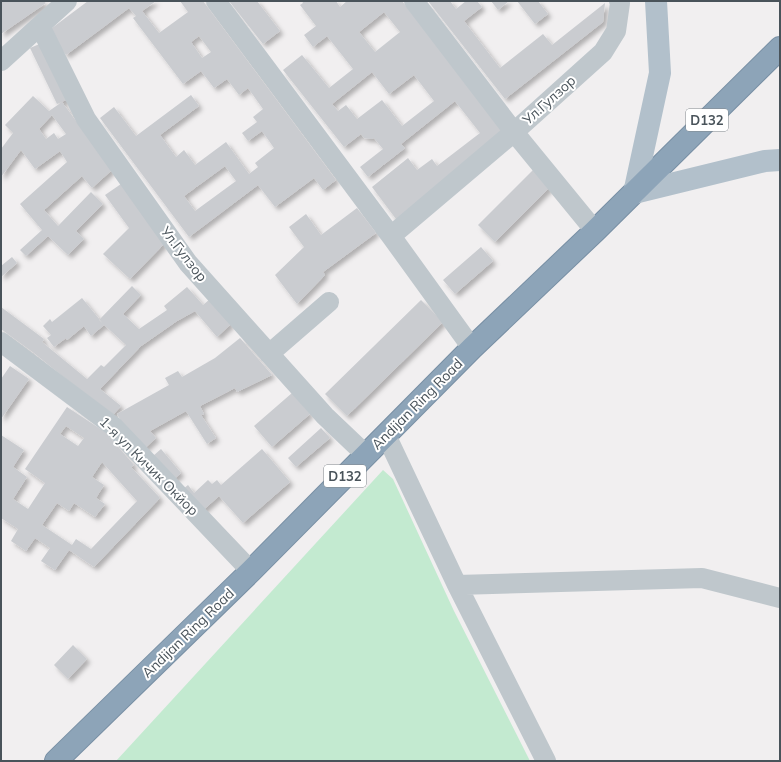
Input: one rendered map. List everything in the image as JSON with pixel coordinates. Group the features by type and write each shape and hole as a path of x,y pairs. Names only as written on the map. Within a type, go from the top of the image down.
{"highway":[{"name":"Andijan Ring Road","path":"56,761 251,571 472,348 595,231 780,48"}],"main road":[{"path":"656,1 660,73 634,193 765,161 780,160"}],"street":[{"path":"1,61 67,1"},
{"path":"216,1 391,236 472,348"},
{"path":"391,236 514,132 414,1"},
{"name":"Ул.Гулзор","path":"595,231 514,132 603,52 616,31 619,1"},
{"name":"Ул.Гулзор","path":"40,26 86,119 188,263 325,416 366,455"},
{"path":"269,354 329,302"},
{"name":"1-я ул Кичик Окйор","path":"1,342 113,426 251,571"},
{"path":"386,435 457,585 546,761"},
{"path":"457,585 702,578 780,598"}],"green space":[{"path":"383,470 393,479 454,611 530,761 116,761"}],"building":[{"path":"1,1 43,1 46,3 1,34"},
{"path":"88,1 156,1 142,11 159,33 188,12 180,1 203,1 336,180 323,190 314,178 275,207 258,185 189,237 100,118 114,107 136,136 191,95 199,106 160,135 176,157 184,150 195,165 226,142 249,174 258,167 255,163 274,148 262,131 248,141 242,133 257,122 253,117 263,109 248,88 239,95 227,79 214,88 201,71 183,84 133,18 136,16 129,8 66,55 48,31","holes":["199,36 211,52 202,58 191,42","225,166 236,181 195,211 184,196"]},
{"path":"229,1 257,1 280,31 263,44"},
{"path":"302,1 336,1 340,7 347,1 402,1 506,134 399,223 372,187 408,158 417,170 432,159 437,166 480,133 455,101 401,144 405,148 368,177 360,167 383,149 374,138 364,138 361,134 344,147 283,70 302,55 329,88 353,69 327,36 313,47 304,35 316,26 300,5 303,3","holes":["384,12 400,32 375,52 359,32","372,72 389,94 414,75 434,101 402,126 382,100 357,119 346,105 338,111 332,104"]},
{"path":"428,1 450,1 456,9 466,1 477,1 482,7 464,21 500,68 543,34 552,45 605,3 603,22 505,99"},
{"path":"491,1 509,1 498,10"},
{"path":"517,1 538,1 548,14 535,24"},
{"path":"42,43 68,99 57,104 30,48"},
{"path":"33,96 49,111 62,102 112,170 92,188 82,176 44,210 58,226 91,192 103,204 76,231 84,239 68,255 48,236 26,256 20,250 42,230 20,204 67,162 60,151 35,169 21,150 1,177 1,149 13,133 5,125","holes":["52,115 66,134 58,139 54,133 46,139 39,129"]},
{"path":"533,170 550,187 495,242 478,225"},
{"path":"121,184 164,244 130,279 103,254 129,228 105,195"},
{"path":"357,208 376,233 323,272 325,275 297,304 275,275 304,247 289,227 306,214 321,235"},
{"path":"481,247 493,261 455,294 443,280"},
{"path":"12,257 17,263 1,277 1,266"},
{"path":"132,286 141,295 123,314 139,329 167,310 164,306 187,287 203,305 210,299 231,324 217,337 195,311 177,321 141,346 100,389 121,406 112,416 34,353 1,329 1,307 44,339 42,342 87,379 101,365 104,367 126,345 99,320"},
{"path":"82,298 104,325 91,336 84,326 67,340 66,338 54,347 47,338 51,335 43,326 50,319 52,322"},
{"path":"421,300 443,322 347,416 325,394"},
{"path":"240,338 272,375 237,392 235,388 200,406 204,414 201,415 216,438 207,444 186,411 150,431 156,438 144,449 124,426 117,414 169,385 165,378 178,371 182,377 215,358"},
{"path":"10,366 29,379 1,419 1,379"},
{"path":"292,393 310,414 272,447 254,426"},
{"path":"67,407 105,432 134,465 131,467 160,498 94,567 69,550 55,570 41,561 50,548 35,538 26,551 11,541 18,529 1,518 1,435 24,450 13,467 27,477 13,499 28,509 45,483 25,469","holes":["66,426 84,438 78,446 60,434","102,462 137,501 91,549 76,539 72,545 42,525 57,503 69,511 74,503 95,517 105,504 96,498 104,485 92,477"]},
{"path":"321,428 330,438 296,467 288,458"},
{"path":"161,449 181,473 173,480 153,456"},
{"path":"262,449 290,482 243,523 219,496 201,512 182,490 188,485 194,493 208,480 212,484 217,480 221,485"},
{"path":"73,645 87,659 68,679 54,665"}]}
